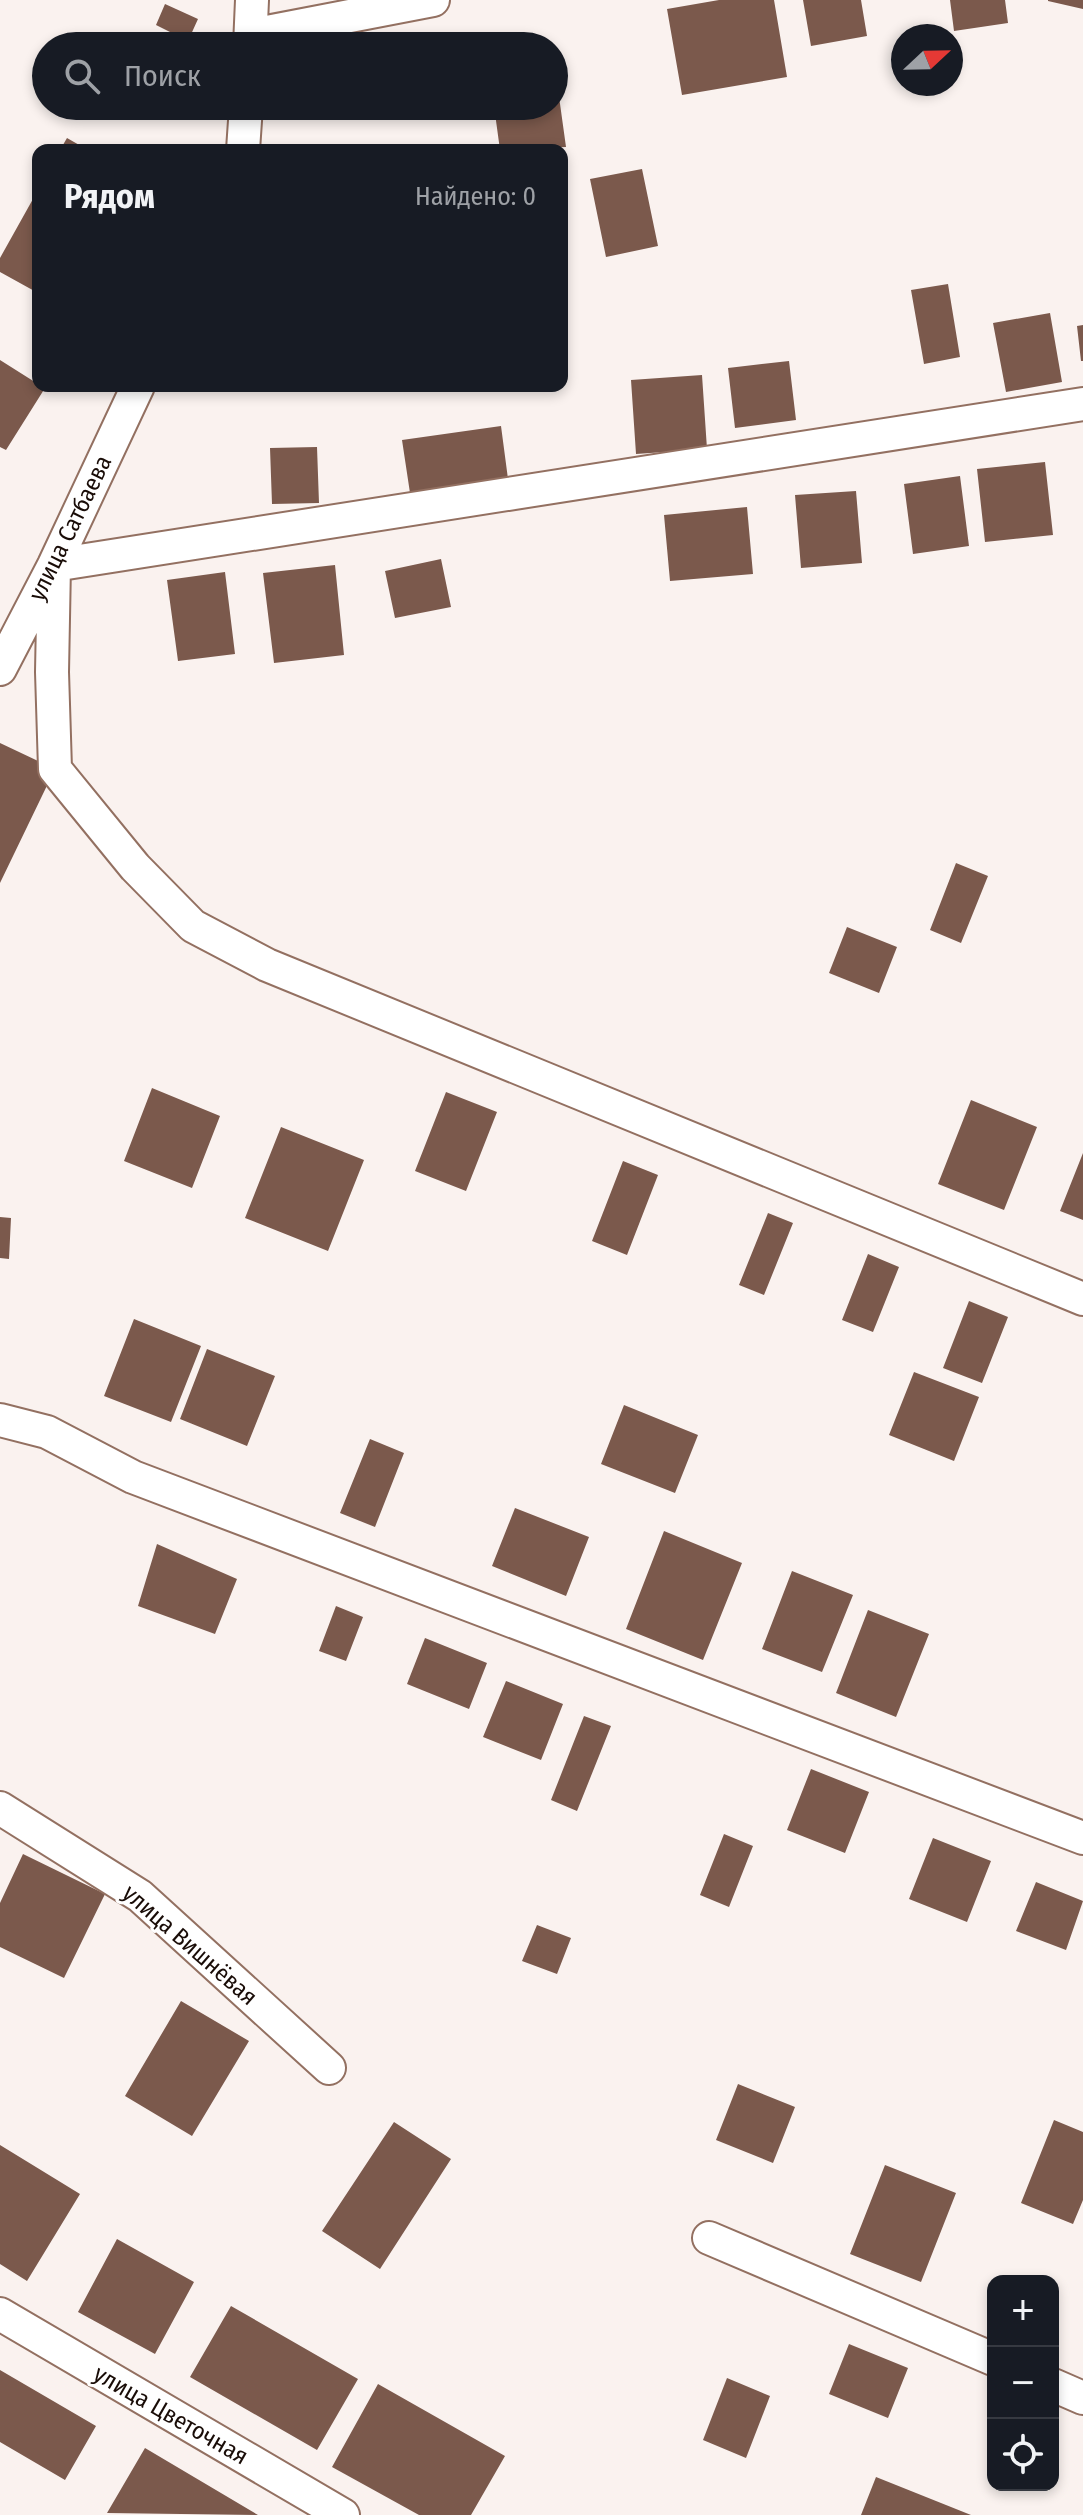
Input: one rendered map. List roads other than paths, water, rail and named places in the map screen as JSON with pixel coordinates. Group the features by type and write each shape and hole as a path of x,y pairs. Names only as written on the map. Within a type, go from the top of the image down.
{"street":[{"path":"250,32 252,0"},
{"path":"290,32 433,0"},
{"path":"243,144 245,120"},
{"name":"улица Сатбаева","path":"0,669 54,565 135,392"},
{"path":"1083,404 54,565 52,672 55,769 135,867 193,926 267,965 1083,1299"},
{"path":"0,1420 47,1432 133,1477 1083,1838"},
{"name":"улица Вишнёвая","path":"0,1808 140,1896 329,2068"},
{"path":"709,2238 987,2356"},
{"name":"улица Цветочная","path":"0,2314 343,2515"},
{"path":"1059,2388 1083,2398"}]}
